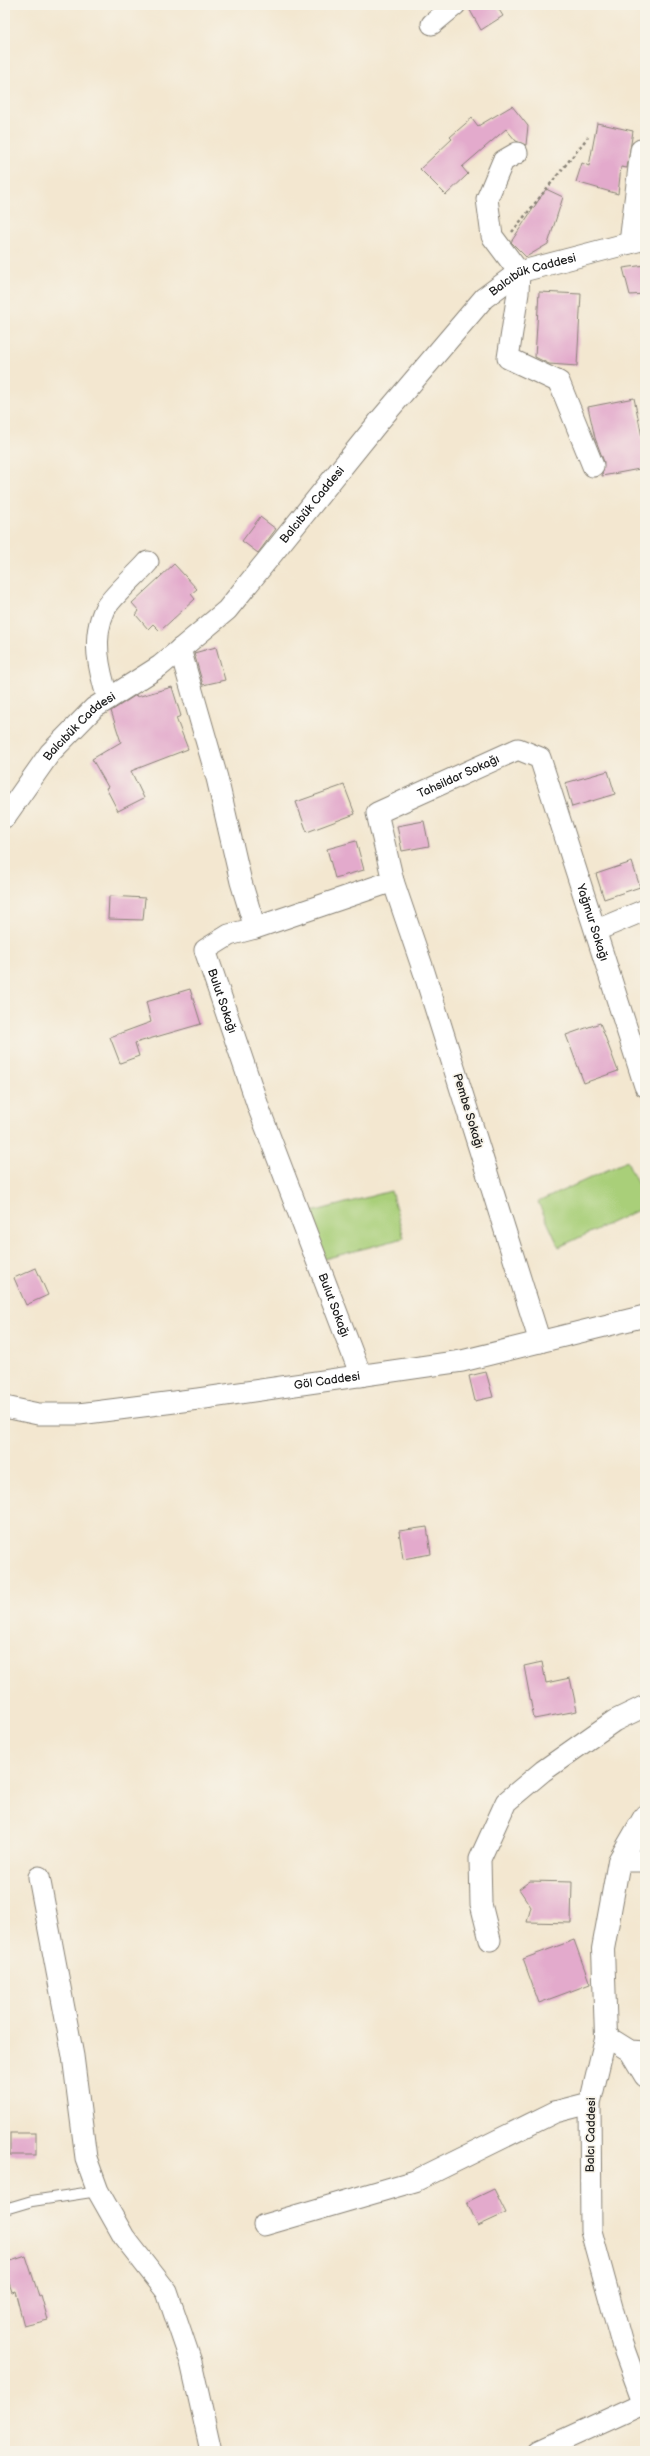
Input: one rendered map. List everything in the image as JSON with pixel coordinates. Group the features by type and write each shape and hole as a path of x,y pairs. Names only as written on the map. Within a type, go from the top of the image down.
{"street":[{"path":"432,24 455,5"},
{"path":"637,241 641,150"},
{"path":"517,153 503,161 487,199 492,236 519,272 518,293 508,358 559,382 593,466"},
{"name":"Balcıbük Caddesi","path":"5,817 50,753 94,708 160,666 227,610 381,419 484,298 519,272 637,241"},
{"path":"108,699 99,669 98,629 105,608 148,562"},
{"path":"180,649 217,778 241,882 255,928 393,881"},
{"name":"Tahsildar Sokağı","path":"377,813 518,749 540,758"},
{"name":"Yağmur Sokağı","path":"540,758 597,930 645,1086"},
{"name":"Pembe Sokağı","path":"377,813 393,881 426,979 540,1342"},
{"path":"597,930 645,910"},
{"name":"Bulut Sokağı","path":"255,928 229,935 205,950 259,1109 361,1376"},
{"name":"Göl Caddesi","path":"5,1407 38,1414 79,1414 361,1376 462,1361 645,1316"},
{"path":"490,1940 481,1904 480,1859 506,1802 543,1771 574,1751 614,1721 645,1706"},
{"name":"Balcı Caddesi","path":"644,2405 622,2344 591,2231 590,2103 606,2036 603,1949 619,1861 645,1816"},
{"path":"619,1861 645,1862"},
{"path":"39,1877 73,2056 86,2158 98,2191 124,2237 167,2292 191,2362 211,2451"},
{"path":"606,2036 638,2052 645,2076"},
{"path":"264,2225 415,2181 555,2112 590,2103"},
{"path":"539,2451 644,2405"}],"lane":[{"path":"5,2209 32,2201 98,2191"}],"path":[{"path":"500,247 588,137"}],"green space":[{"path":"627,1161 645,1199 645,1207 559,1247 538,1202"},
{"path":"391,1191 404,1238 324,1259 312,1212"}],"building":[{"path":"467,5 496,5 503,16 481,30"},
{"path":"512,106 528,126 526,145 516,141 506,129 462,167 468,174 446,195 420,169 452,139 450,137 472,118 478,126"},
{"path":"597,123 633,131 627,168 621,167 618,194 576,182 582,163 589,166"},
{"path":"546,189 563,197 548,244 526,257 511,242"},
{"path":"645,265 645,294 630,295 623,268"},
{"path":"539,292 581,294 577,366 549,364 535,357"},
{"path":"634,398 645,451 645,468 602,476 604,462 595,438 588,407"},
{"path":"260,517 276,529 258,553 242,541"},
{"path":"174,564 197,589 191,594 195,599 160,631 153,624 148,629 136,615 139,611 132,603"},
{"path":"216,647 225,680 203,685 194,653"},
{"path":"172,687 181,716 176,718 188,749 131,771 144,798 118,811 106,788 108,787 92,759 121,742 111,711 136,695 137,697"},
{"path":"608,771 615,794 572,807 565,783"},
{"path":"344,785 355,814 307,832 296,802"},
{"path":"424,821 429,846 402,851 397,826"},
{"path":"356,841 364,870 335,878 327,849"},
{"path":"632,862 640,887 604,899 596,874"},
{"path":"109,896 145,898 143,920 108,919"},
{"path":"190,989 201,1024 135,1043 139,1056 120,1063 110,1037 151,1022 146,1002"},
{"path":"600,1023 618,1071 584,1083 566,1035"},
{"path":"36,1268 48,1295 26,1305 14,1278"},
{"path":"486,1372 493,1397 475,1401 469,1376"},
{"path":"427,1527 431,1554 403,1559 399,1531"},
{"path":"542,1662 546,1683 570,1678 577,1711 534,1719 524,1666"},
{"path":"530,1881 572,1882 571,1923 527,1922 531,1907 519,1889"},
{"path":"574,1940 590,1984 539,2003 523,1959"},
{"path":"10,2133 36,2133 36,2155 10,2155"},
{"path":"494,2189 506,2213 478,2226 467,2202"},
{"path":"26,2256 39,2296 41,2295 48,2320 24,2326 15,2291 12,2292 5,2270 5,2263"}]}
